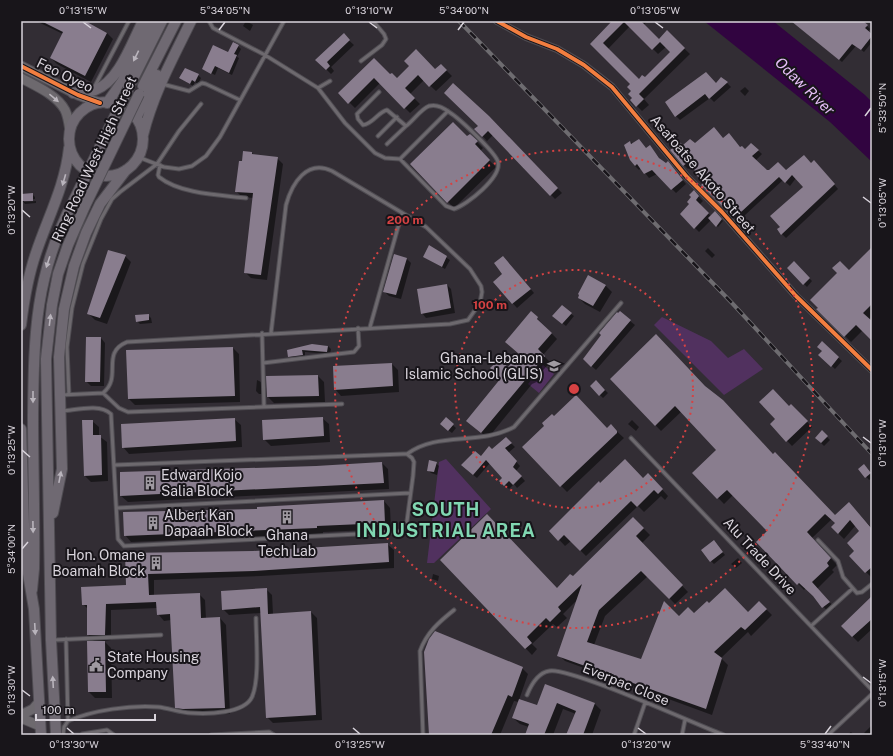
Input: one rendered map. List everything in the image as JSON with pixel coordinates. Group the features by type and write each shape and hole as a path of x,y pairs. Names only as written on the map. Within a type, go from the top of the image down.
{"main road":[{"path":"73,93 92,91 106,85 114,76 124,60 143,21"},
{"name":"Ring Road West High Street","path":"104,103 122,82 154,21"},
{"name":"Ring Road West High Street","path":"40,731 32,590 34,556 34,358 36,315 46,269 62,226 162,21"},
{"name":"Ring Road West High Street","path":"56,735 51,640 45,373 52,305 58,274 71,237 176,21"},
{"name":"Ring Road West High Street","path":"136,118 185,21"},
{"name":"Ring Road West High Street","path":"143,137 152,103 191,21"},
{"path":"104,103 120,105 136,118 143,137 138,157 126,170 119,174 104,176 90,172 83,168 73,156 70,136 73,124 81,113 104,103"},
{"name":"Ring Road West High Street","path":"21,325 25,295 36,252 64,181 70,136"},
{"name":"Ring Road West High Street","path":"49,529 62,469 61,411 64,395 60,343 64,309 74,266 86,232 100,204 126,170"},
{"name":"Ring Road West High Street","path":"21,429 25,556 32,590"}],"street":[{"name":"Asafoatse Akoto Street","path":"497,21 526,37 557,49 584,65 612,87 687,177 722,212 796,296 872,370"},
{"name":"Feo Oyeo","path":"21,66 73,93 104,103"},
{"name":"Feo Oyeo","path":"21,78 46,92 65,109 70,136"},
{"path":"21,715 33,709 39,702"},
{"path":"21,718 40,731"}],"lane":[{"path":"92,91 103,74 130,21"},
{"path":"209,21 213,28 265,55 318,88 345,123 375,153 385,158 400,159 449,208 461,206 480,191 496,173 498,162 491,151 448,111 438,106 429,106 387,144"},
{"path":"138,157 158,165 172,168 186,168 206,156 220,137 284,21"},
{"path":"361,60 382,45 386,40 384,34 373,21"},
{"path":"318,88 330,81"},
{"path":"166,85 188,91 202,83 240,100"},
{"path":"379,92 357,114 358,120 363,125 366,125 382,112 387,110 406,126"},
{"path":"202,104 179,130 158,165 127,186 112,199 101,218 79,278 69,328 64,395 103,393 108,389 112,380 114,352 120,345 127,342 219,338 262,333 288,334 370,327 461,322 473,315 482,298 481,286 478,279 463,260 426,227 354,182 326,168 314,168 299,177 289,194 286,205 270,333"},
{"path":"400,159 448,111"},
{"path":"378,136 397,117"},
{"path":"158,165 159,177 185,188 199,192 246,198"},
{"path":"370,327 402,213"},
{"path":"115,465 408,454 424,444 438,441 491,436 514,427 621,303"},
{"path":"263,363 354,352 359,346 358,328"},
{"path":"262,333 264,406"},
{"path":"103,393 118,408 128,412 342,404"},
{"path":"61,411 98,408 107,410 112,417 118,539 124,546 130,547 398,532 405,528 414,462 408,454"},
{"name":"Alu Trade Drive","path":"631,438 872,690"},
{"path":"117,508 410,493"},
{"path":"818,540 838,561 843,577 852,589 857,593 862,592 872,584"},
{"path":"811,626 852,589"},
{"path":"423,735 420,651 424,640 431,631 454,610"},
{"path":"68,720 109,710 158,707 190,713 214,713 241,708 252,699 256,687 256,618"},
{"path":"51,640 161,635"},
{"path":"63,735 64,727 68,720 66,639"},
{"name":"Everpac Close","path":"527,695 537,679 551,670 575,676 645,702 724,735"},
{"path":"828,735 872,694"},
{"path":"634,735 645,702"},
{"path":"682,735 685,720"},
{"path":"73,735 108,730 112,731 114,735"},
{"path":"211,734 269,732 274,735"}],"shaded area":[{"path":"662,317 711,341 728,358 744,349 763,369 724,395 654,325"},
{"path":"543,365 554,374 539,393 528,384"},
{"path":"446,459 491,509 434,563 427,563 439,462"}],"water":[{"name":"Odaw River","path":"704,21 773,21 865,95 872,102 872,162 830,122"}],"building":[{"path":"41,21 85,21 107,33 85,76 50,58 63,32"},
{"path":"612,21 641,21 659,39 667,30 685,48 639,94 644,99 636,107 630,100 632,98 628,94 631,91 627,87 630,84 590,44","holes":["624,22 652,50 660,42 670,52 645,77 642,75 639,79 603,43"]},
{"path":"791,21 863,21 868,25 865,28 872,34 872,36 861,50 852,44 839,60"},
{"path":"344,33 350,40 327,62 330,66 326,70 315,60"},
{"path":"233,42 239,45 234,54 237,55 229,73 215,66 211,74 202,69 213,45 228,52"},
{"path":"416,49 435,69 441,64 447,70 429,87 418,75 405,88 415,98 404,109 374,78 348,104 338,93 374,58 390,74 392,73 397,78 409,66 404,61"},
{"path":"185,68 199,74 195,82 192,80 190,84 179,78"},
{"path":"706,72 716,83 721,77 728,82 709,99 705,94 675,117 665,102"},
{"path":"453,83 489,116 558,188 550,196 488,131 482,137 474,129 478,126 444,93"},
{"path":"453,122 467,136 470,134 478,141 475,144 490,160 447,203 410,164"},
{"path":"714,127 723,138 729,133 740,147 742,146 745,149 751,143 759,150 752,156 767,170 778,162 786,170 804,155 811,163 814,160 835,184 781,235 777,229 780,227 770,216 803,187 792,175 785,183 779,177 740,213 734,206 728,212 701,185 704,182 696,175 698,174 687,163 683,166 670,150 674,147 670,144 675,138 683,145 690,139 695,143"},
{"path":"639,139 646,148 650,145 659,158 666,163 668,161 683,180 671,190 652,170 644,174 637,164 635,166 630,160 624,145 630,141 631,144"},
{"path":"243,151 252,152 252,154 278,157 261,275 244,273 253,193 235,192 239,161 242,161"},
{"path":"694,190 699,196 696,200 709,213 694,229 680,214 689,204 687,202 691,197 689,195"},
{"path":"33,193 33,201 21,201 21,194"},
{"path":"715,211 722,219 716,227 708,218"},
{"path":"429,245 447,256 442,267 423,257"},
{"path":"872,247 872,304 863,313 872,321 872,341 856,325 844,337 816,309 818,308 810,300 837,273 832,268 840,261 849,270"},
{"path":"108,250 126,255 100,318 87,314"},
{"path":"394,254 407,258 396,295 383,292"},
{"path":"503,256 531,289 512,304 493,282 502,274 494,263"},
{"path":"794,261 810,278 803,285 787,268"},
{"path":"588,275 606,285 593,306 578,298 578,294"},
{"path":"447,284 451,308 421,314 417,289"},
{"path":"562,305 572,313 562,324 552,316"},
{"path":"531,311 552,333 538,349 545,356 535,368 534,376 527,378 481,433 466,421 501,378 490,368 499,360 508,367 519,354 505,342"},
{"path":"620,311 631,320 591,367 583,359 601,335 599,333 617,312 618,313"},
{"path":"149,314 149,320 136,322 135,315"},
{"path":"656,334 705,386 723,400 773,454 775,452 835,515 849,502 872,529 872,567 865,573 849,556 854,551 847,543 859,531 850,520 838,534 831,527 835,523 825,514 807,532 831,558 827,563 829,566 812,582 830,602 822,608 813,596 799,583 797,585 756,542 767,531 727,490 717,499 692,473 716,450 675,406 655,426 610,379"},
{"path":"86,337 101,337 100,382 85,382"},
{"path":"822,341 839,357 831,367 818,355 822,351 817,347"},
{"path":"312,344 328,346 327,352 302,350 303,355 288,357 287,350"},
{"path":"233,347 235,396 128,399 126,350"},
{"path":"392,363 393,386 334,390 333,366"},
{"path":"318,375 319,396 267,397 266,376"},
{"path":"596,380 605,390 599,396 590,386"},
{"path":"773,389 789,406 791,404 808,421 786,442 770,424 775,419 759,402"},
{"path":"576,395 607,428 611,424 617,433 560,487 522,447 544,426 542,423 552,414 554,416"},
{"path":"323,417 324,436 263,440 262,420"},
{"path":"446,417 454,424 448,431 440,424"},
{"path":"235,418 236,441 122,448 121,424"},
{"path":"82,420 93,420 93,435 101,435 102,475 84,476"},
{"path":"822,430 828,436 821,443 815,438"},
{"path":"506,437 512,443 505,448 517,461 513,467 522,476 513,485 509,481 504,486 499,481 502,478 486,460 473,475 461,465 475,451 481,456 489,446 492,449"},
{"path":"625,459 643,478 648,473 663,489 658,494 654,490 637,507 631,501 580,551 564,535 558,541 549,531 599,481 600,483"},
{"path":"429,460 437,462 434,472 427,471"},
{"path":"382,462 384,483 120,496 120,472 316,466"},
{"path":"864,464 871,473 865,478 858,469"},
{"path":"384,500 385,523 317,526 317,528 124,536 123,512 257,509 257,507"},
{"path":"487,514 557,588 570,574 573,576 633,517 644,528 636,536 683,585 669,599 641,571 599,610 587,642 641,659 664,601 679,616 688,607 694,613 707,601 709,603 725,588 748,612 759,601 767,609 745,630 741,627 714,652 722,658 706,709 557,656 582,584 558,607 561,611 550,622 546,618 527,637 532,643 525,649 440,560"},
{"path":"714,540 723,552 710,562 701,550"},
{"path":"388,543 389,562 254,571 148,574 149,595 200,593 201,618 220,617 225,708 175,708 170,614 157,615 156,602 106,604 105,635 87,635 87,605 82,605 81,587 126,585 125,553 253,551"},
{"path":"267,588 268,614 311,611 316,715 266,718 260,607 222,610 221,591"},
{"path":"872,596 872,619 852,637 841,626"},
{"path":"435,631 523,667 512,697 508,695 491,735 429,735 424,652 429,639"},
{"name":"State Housing Company","path":"87,641 105,641 106,692 88,692"},
{"path":"545,684 595,703 583,735 566,735 576,711 557,703 544,735 525,735 529,724 512,718 519,699 537,705"}],"railway":[{"path":"459,21 732,303 872,454"}],"cycle path":[{"path":"497,21 526,37 557,49 584,65 612,87 687,177 722,212 796,296 872,370"},
{"path":"21,66 78,95 100,103"}],"place":[{"name":"Ghana-Lebanon Islamic School (GLIS)","path":"554,366"},
{"name":"Edward Kojo Salia Block","path":"150,483"},
{"name":"Ghana Tech Lab","path":"287,517"},
{"name":"Albert Kan Dapaah Block","path":"153,523"},
{"name":"Hon. Omane Boamah Block","path":"156,563"},
{"name":"State Housing Company","path":"96,665"}],"district":[{"name":"SOUTH INDUSTRIAL AREA","path":"446,519"}]}
